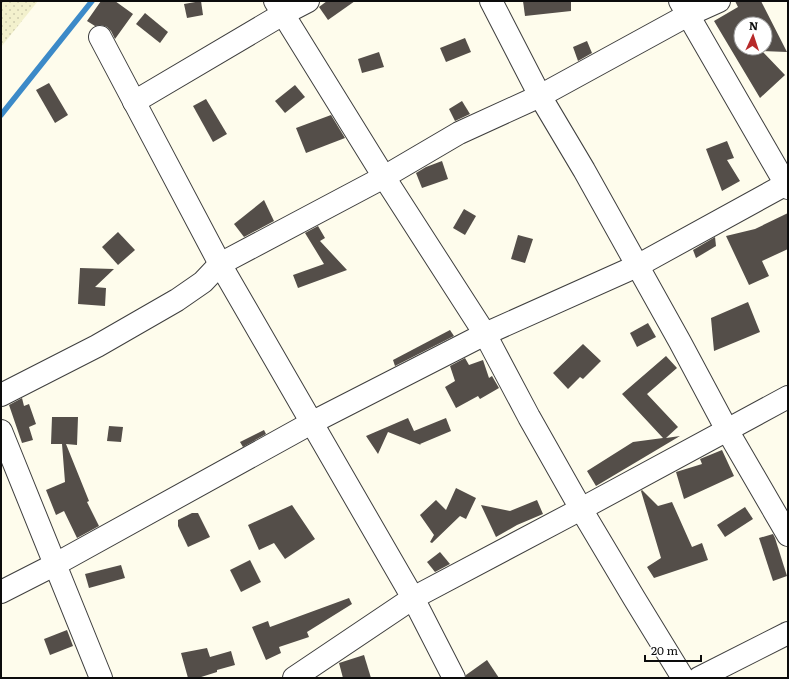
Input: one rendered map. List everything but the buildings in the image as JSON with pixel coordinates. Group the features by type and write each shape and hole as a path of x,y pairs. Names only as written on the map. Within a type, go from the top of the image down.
{"street":[{"path":"134,102 279,8 308,1"},
{"path":"491,1 540,96 584,170 684,349 727,430 788,535"},
{"path":"1,395 97,346 177,300 203,282 220,264 384,177 459,133 540,96 684,8 719,1"},
{"path":"279,8 384,177 485,334 529,417 581,509 683,678"},
{"path":"1,592 56,564 313,422 485,334 637,266 787,185 684,8"},
{"path":"100,37 220,264 313,422 413,598 454,678"},
{"path":"294,678 413,598 788,397"},
{"path":"1,431 101,678"},
{"path":"699,678 788,633"}],"shaded area":[{"path":"1,1 38,1 1,47"}],"waterway":[{"path":"1,115 92,1"}]}
